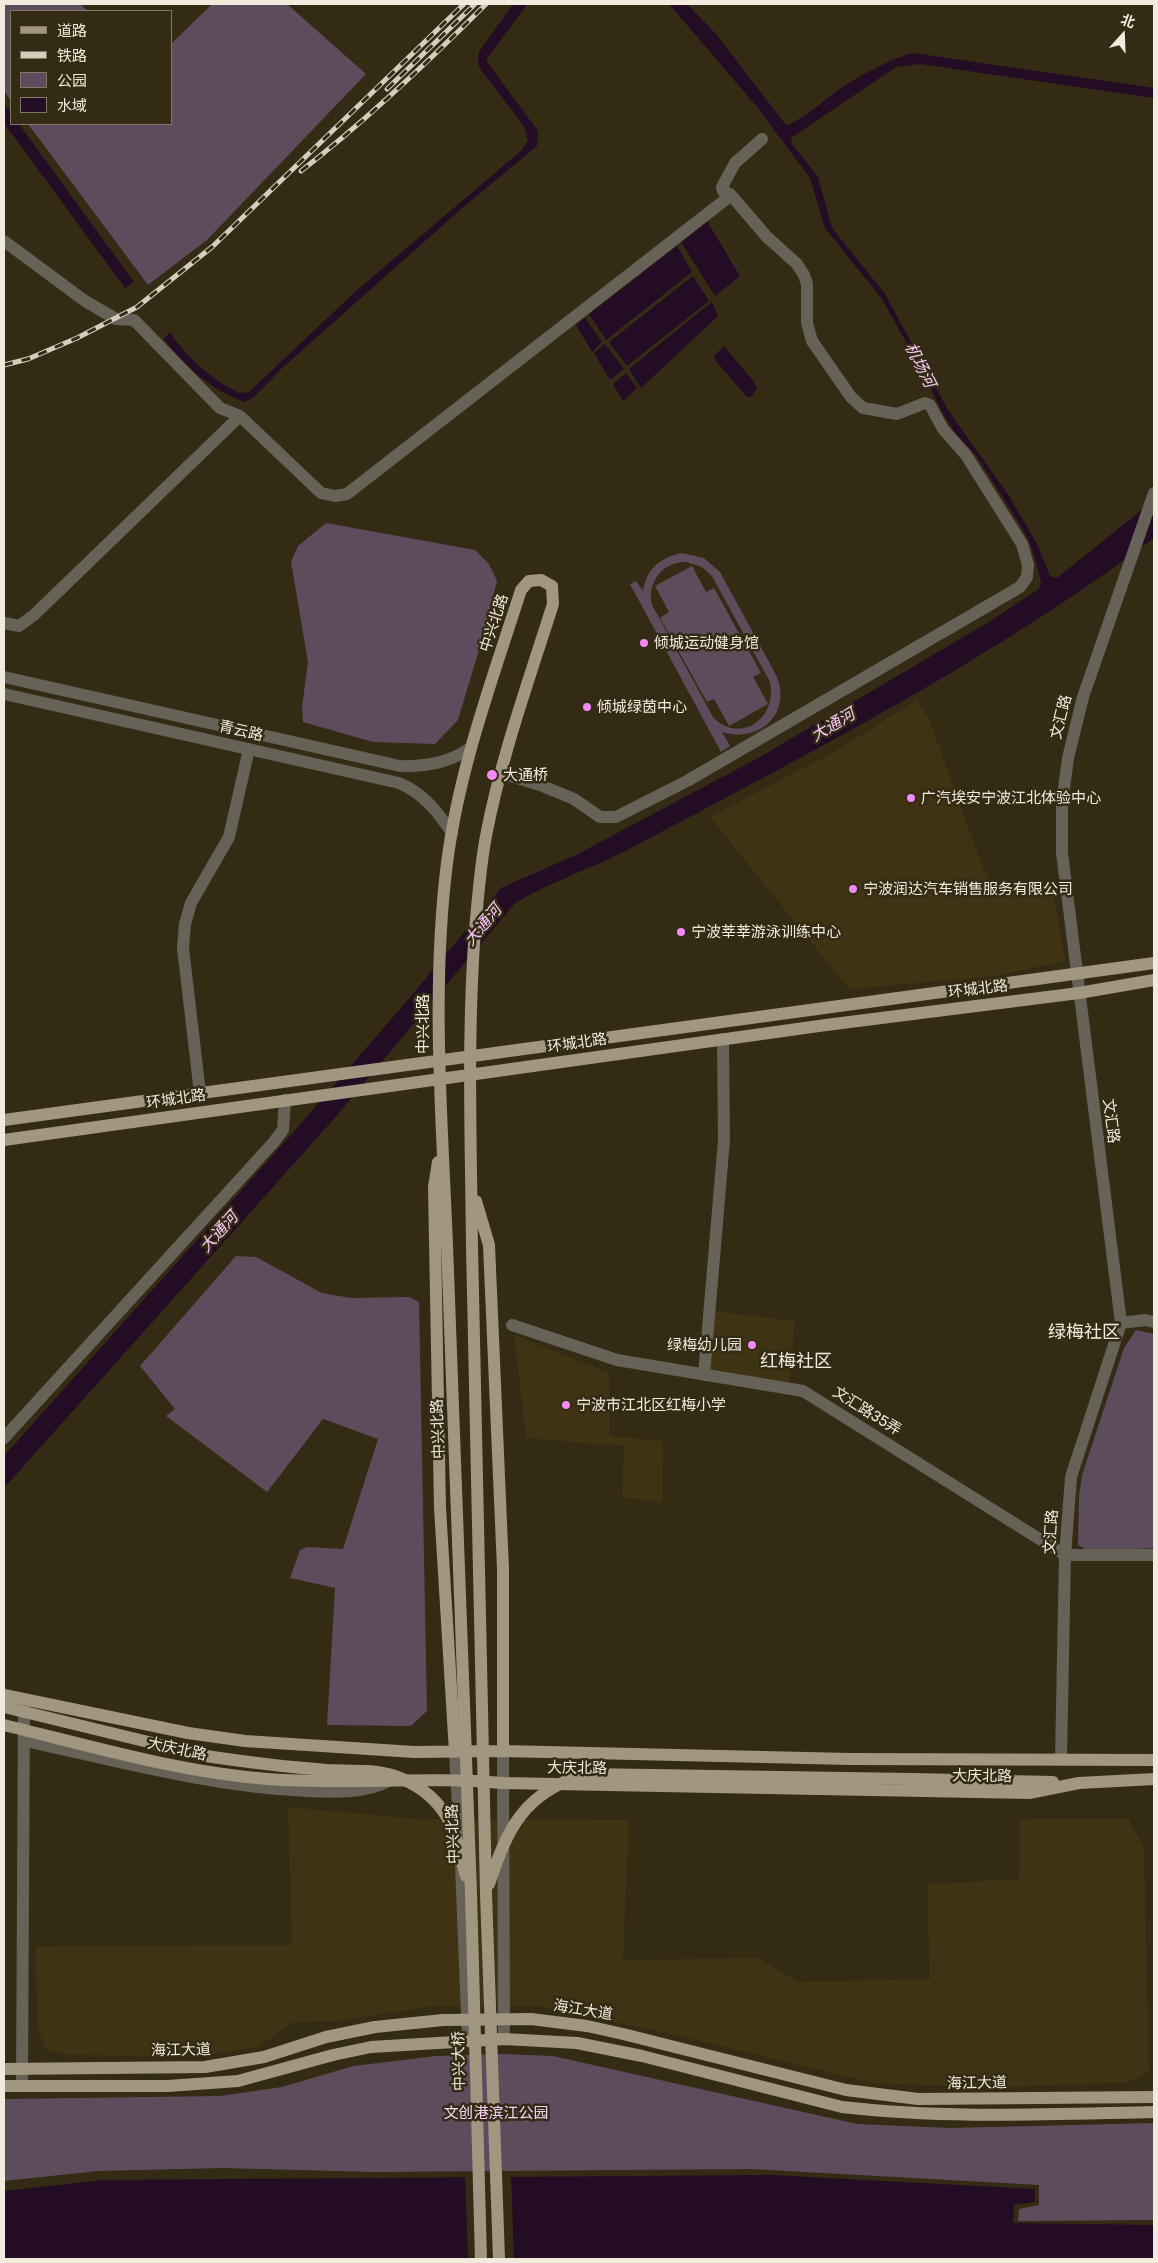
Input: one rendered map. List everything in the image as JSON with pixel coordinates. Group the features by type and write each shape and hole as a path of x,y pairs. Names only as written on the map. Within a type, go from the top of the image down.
{"main road":[{"name":"中兴北路","path":"471,1893 440,1060 439,982 446,872 452,833 470,750 522,590 530,581 541,580 552,586 553,604 501,773 486,836 478,892 473,962 469,1058 486,1894"},
{"name":"环城北路","path":"4,1120 1154,963"},
{"name":"环城北路","path":"4,1140 723,1039 1079,993 1154,980"},
{"path":"443,1132 434,1187 440,1498 455,1752"},
{"path":"472,1186 489,1245 503,1569 503,1751"},
{"name":"大庆北路","path":"4,1695 24,1705"},
{"path":"24,1705 206,1756 250,1763 372,1772 394,1776 416,1786 429,1796 450,1823 457,1836 471,1893"},
{"name":"大庆北路","path":"4,1707 24,1705 245,1741 414,1752 503,1751 850,1759 1154,1760"},
{"name":"大庆北路","path":"4,1725 25,1735 201,1772 278,1780 389,1781 457,1779 504,1783 1029,1793 1079,1783 1154,1779"},
{"path":"498,2259 486,1894 506,1836 520,1814 547,1790 585,1774 1079,1783"},
{"name":"中兴大桥","path":"471,1893 481,2259"},
{"name":"海江大道","path":"4,2069 205,2067 264,2057 326,2037 375,2027 468,2020 531,2019 587,2026 804,2080 881,2096 918,2099 1154,2097"},
{"name":"海江大道","path":"4,2086 168,2086 238,2081 333,2054 371,2047 504,2039 577,2043 642,2056 842,2107 876,2111 918,2114 1154,2112"}],"street":[{"path":"501,773 540,785 574,799 600,817 616,817 687,781 1020,587 1027,577 1028,565 1022,544 966,455 943,429 930,406 925,403 897,414 863,408 850,397 812,341 807,323 807,284 804,275 797,264 767,237 730,194 723,191 722,186 735,163 762,139"},
{"path":"4,241 100,310 116,319 134,320 220,408 240,416 321,493 335,496 347,494 730,194"},
{"path":"4,623 19,626 34,615 240,416"},
{"name":"文汇路","path":"1061,1760 1065,1556 1071,1477 1121,1323 1062,853 1062,804 1068,758 1083,697 1154,493"},
{"name":"青云路","path":"4,677 400,766 431,765 458,757 470,750"},
{"name":"青云路","path":"4,694 409,787 427,801 452,833"},
{"path":"200,1093 183,948 185,924 191,903 229,837 249,749"},
{"path":"704,1374 724,1140 723,1039"},
{"path":"4,1438 273,1143 283,1130 285,1100"},
{"path":"1121,1323 1145,1320 1154,1322"},
{"name":"文汇路35弄","path":"512,1325 617,1360 803,1391 1065,1556"},
{"path":"1065,1556 1154,1555"},
{"path":"22,2085 24,1705"},
{"path":"503,1751 504,2039"},
{"path":"455,1752 468,2040"}],"shaded area":[{"name":"宁波润达汽车销售服务有限公司","path":"917,700 930,721 983,868 998,892 1051,881 1065,961 995,976 849,989 710,817 831,754"},
{"name":"绿梅幼儿园","path":"715,1311 795,1321 790,1383 709,1369"},
{"name":"宁波市江北区红梅小学","path":"514,1335 609,1373 610,1436 663,1441 662,1502 622,1497 624,1446 526,1438"},
{"path":"288,1807 418,1819 629,1820 623,1960 758,1958 798,1982 930,1979 927,1884 1019,1879 1020,1819 1128,1818 1144,1848 1149,2072 1129,2082 990,2088 874,2083 667,2033 538,2006 434,2006 335,2021 291,2023 259,2047 199,2056 69,2055 46,2050 37,2026 36,1946 292,1945"}],"green space":[{"path":"4,4 80,4 87,10 10,10 10,100 4,91"},
{"path":"212,4 287,4 366,74 207,240 148,285 29,125 172,125 172,43"},
{"path":"326,523 475,550 489,564 497,581 486,626 458,720 435,744 373,742 303,722 302,707 308,662 291,562 298,546"},
{"path":"682,553 704,558 720,572 775,673 780,687 780,700 777,712 770,721 761,729 749,733 722,732 730,746 721,752 630,584 636,581 643,591 647,576 651,570 661,561","holes":["686,562 702,567 712,576 770,682 771,695 768,707 762,717 754,724 745,728 734,729 723,725 713,717 652,605 651,597 654,581 663,570 670,565"]},
{"path":"692,566 706,592 714,588 761,673 753,677 768,704 729,726 714,699 707,702 660,618 669,612 655,586"},
{"path":"236,1256 256,1257 322,1293 351,1298 409,1297 419,1302 427,1711 411,1726 327,1725 335,1588 290,1578 300,1550 307,1547 343,1549 378,1439 323,1419 267,1492 166,1416 175,1409 140,1366"},
{"path":"1136,1330 1154,1334 1154,1548 1088,1551 1078,1545 1079,1496 1082,1475 1124,1348"},
{"name":"文创港滨江公园","path":"504,2054 553,2056 857,2124 950,2128 1154,2123 1154,2220 1018,2221 1019,2209 1039,2205 1039,2185 751,2169 374,2172 222,2168 98,2171 4,2181 4,2099 220,2096 282,2087 353,2066 436,2056"}],"water":[{"path":"513,4 527,4 487,59 487,62 538,131 537,146 461,209 280,370 254,397 244,402 232,397 210,384 180,359 164,339 170,332 176,342 200,367 239,393 249,392 356,291 522,150 528,140 524,126 478,64 479,52"},
{"path":"669,4 687,4 715,33 786,125 808,113 841,88 858,78 885,63 913,53 1154,88 1154,98 920,64 896,67 791,138 792,144 818,177 832,228 885,294 948,410 1009,496 1037,544 1050,576 1057,578 1154,500 1154,538 1029,625 899,703 631,848 543,888 515,903 332,1121 4,1488 4,1456 298,1127 501,888 578,854 760,757 989,622 1039,589 1041,583 1038,570 1032,548 1024,531 976,455 955,433 942,412 921,369 882,299 825,228 810,178 757,107"},
{"path":"4,103 10,112 10,125 20,125 134,282 125,288 4,123"},
{"path":"707,221 740,276 715,296 681,242"},
{"path":"677,246 692,272 606,340 589,314"},
{"path":"693,276 709,301 627,366 609,342"},
{"path":"712,302 718,316 641,388 629,369"},
{"path":"585,318 602,342 592,352 576,325"},
{"path":"605,344 624,369 610,380 594,353"},
{"path":"724,346 754,382 757,389 751,397 747,397 715,360 714,356"},
{"path":"626,373 637,388 623,401 613,384"},
{"path":"771,2175 1035,2189 1035,2202 1014,2205 1013,2223 1154,2225 1154,2259 4,2259 4,2191 103,2180"}],"pier":[{"path":"465,2174 511,2174 514,2259 468,2259"}],"railway":[{"path":"4,365 28,359 77,338 137,307 212,247 464,4"},
{"path":"387,89 475,4"},
{"path":"301,171 396,90 486,4"}],"place":[{"name":"倾城运动健身馆","path":"644,643"},
{"name":"倾城绿茵中心","path":"587,707"},
{"name":"大通桥","path":"492,775"},
{"name":"广汽埃安宁波江北体验中心","path":"911,798"},
{"name":"宁波润达汽车销售服务有限公司","path":"853,889"},
{"name":"宁波莘莘游泳训练中心","path":"681,932"},
{"name":"绿梅幼儿园","path":"752,1345"},
{"name":"宁波市江北区红梅小学","path":"566,1405"}],"district":[{"name":"绿梅社区","path":"1084,1332"},
{"name":"红梅社区","path":"796,1361"}],"water label":[{"name":"机场河","path":"920,365"},
{"name":"大通河","path":"833,725"},
{"name":"大通河","path":"483,925"},
{"name":"大通河","path":"219,1232"}]}
